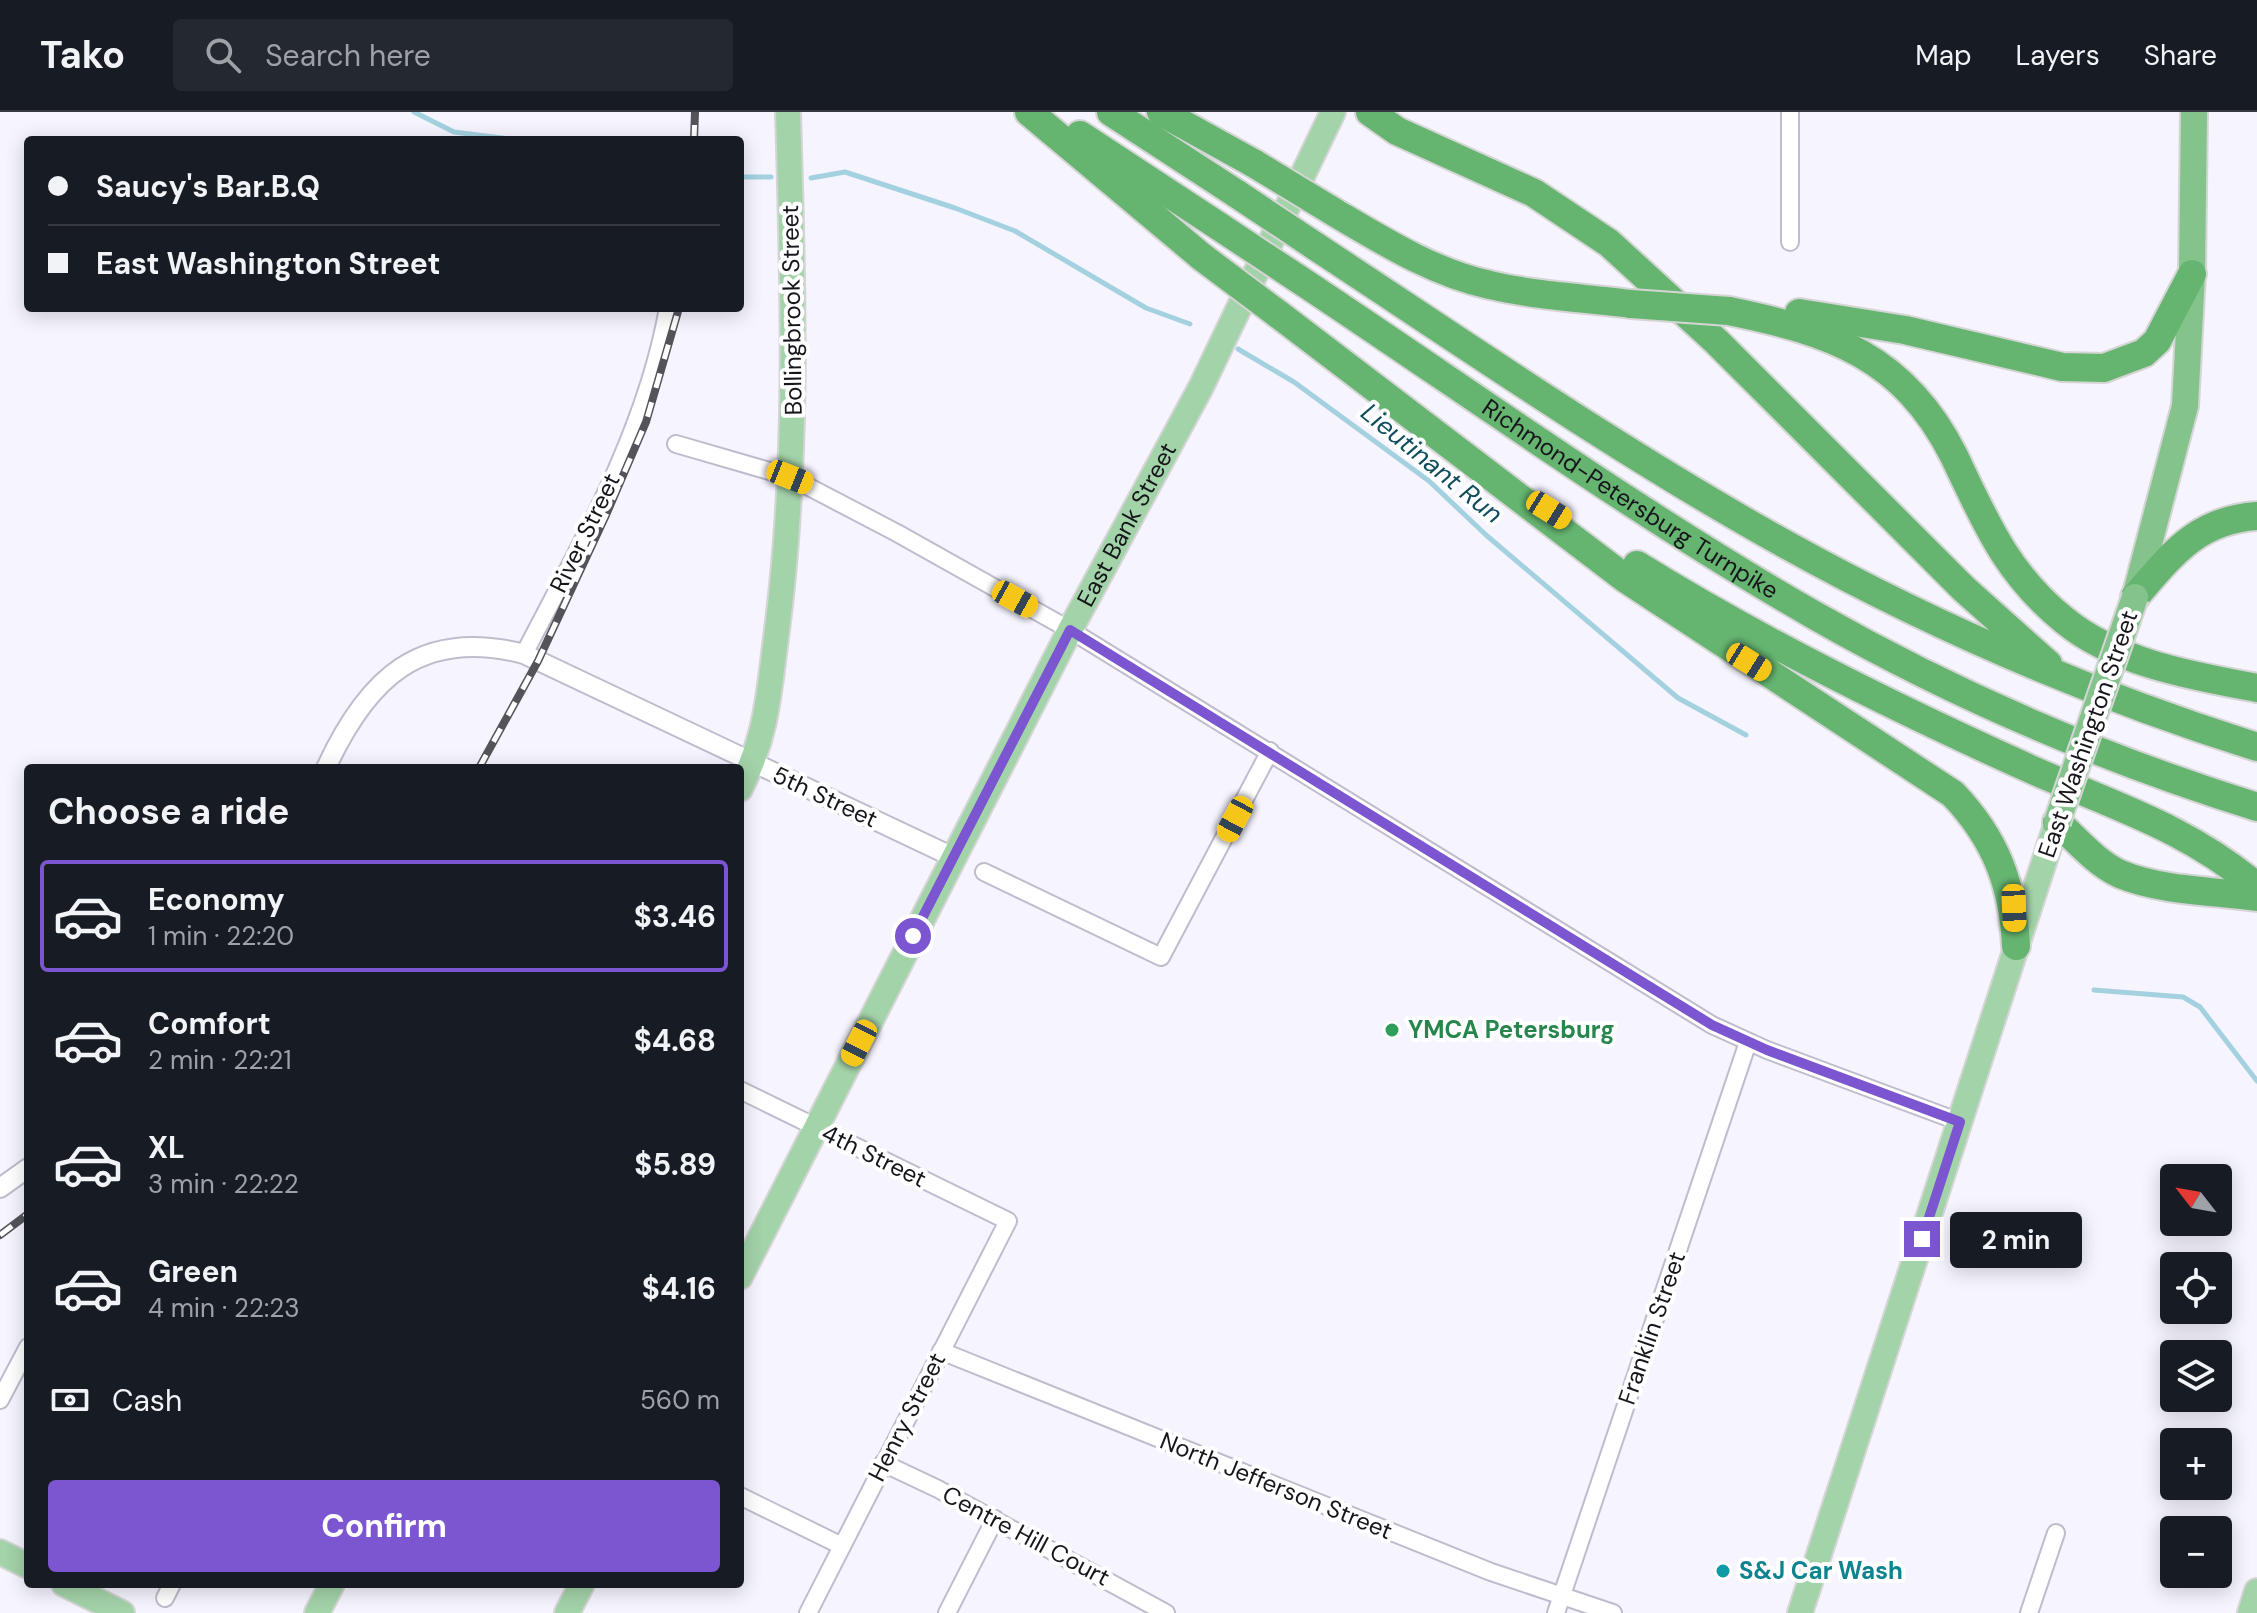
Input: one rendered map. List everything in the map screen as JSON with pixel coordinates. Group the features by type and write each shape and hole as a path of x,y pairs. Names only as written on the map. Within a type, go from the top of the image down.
{"highway":[{"path":"1029,112 1202,257 1650,596 1953,794 1973,815 2000,859 2014,908 2016,946"},
{"name":"Richmond-Petersburg Turnpike","path":"1046,112 1680,533 1816,616 2026,722 2198,789 2257,807"},
{"name":"Richmond-Petersburg Turnpike","path":"1111,112 1588,426 1747,522 1945,625 2066,681 2257,747"},
{"path":"1161,112 1428,264 1492,286 1631,304 1798,313 1892,328 2083,370 2121,364 2144,353 2167,326 2192,274"},
{"path":"1370,112 1397,131 1534,193 1618,250 1717,342 1964,589 2066,681"},
{"name":"East Washington Street","path":"2057,822 2135,597 2185,406 2192,274 2194,112"},
{"path":"1729,311 1823,334 1870,358 1898,382 1924,408 1945,441 1991,536 2010,566 2065,621 2086,636 2154,664 2257,688"},
{"path":"1473,463 1742,627 1982,746 2164,824 2199,843 2257,887"},
{"path":"2135,597 2180,548 2203,530 2234,518 2257,516"},
{"path":"2057,822 2101,863 2142,881 2257,897"}],"main road":[{"name":"Bollingbrook Street","path":"744,781 762,738 780,606 790,477 794,317 788,112"},
{"name":"East Bank Street","path":"744,1269 1070,630 1201,387 1333,112"},
{"name":"East Washington Street","path":"1800,1613 2057,822"},
{"path":"0,1552 24,1564"},
{"path":"72,1588 122,1613"},
{"path":"317,1613 330,1588"},
{"path":"567,1613 580,1588"},
{"path":"2250,1613 2257,1591"}],"street":[{"path":"1790,112 1790,242"},
{"name":"River Street","path":"524,654 633,431 649,386 667,312"},
{"path":"676,444 815,487 879,526 897,533 1070,630 1712,1025 1748,1042 1960,1122"},
{"path":"328,764 361,702 378,685 421,659 452,648 478,646 524,654"},
{"name":"5th Street","path":"524,654 953,857"},
{"path":"984,872 1161,957 1270,751"},
{"name":"Franklin Street","path":"1556,1613 1748,1042"},
{"name":"4th Street","path":"744,1092 1008,1221"},
{"path":"0,1188 24,1171"},
{"name":"Henry Street","path":"808,1613 1008,1221"},
{"name":"North Jefferson Street","path":"941,1351 1477,1566 1613,1613"},
{"path":"0,1400 24,1355"},
{"name":"Centre Hill Court","path":"883,1463 995,1519 1166,1613"},
{"path":"744,1498 842,1546"},
{"path":"947,1613 995,1519"},
{"path":"2029,1613 2056,1533"}],"waterway":[{"name":"Lieutinant Run","path":"414,112 454,132 486,136"},
{"name":"Lieutinant Run","path":"811,178 845,172 1015,231 1146,308 1190,324"},
{"name":"Lieutinant Run","path":"744,177 771,177"},
{"name":"Lieutinant Run","path":"1238,349 1294,382 1429,481 1486,535 1678,698 1746,735"},
{"name":"Lieutinant Run","path":"2094,990 2183,997 2200,1007 2257,1081"}],"railway":[{"path":"694,136 695,112"},
{"path":"481,764 538,661 606,515 646,422 678,312"},
{"path":"0,1235 24,1217"}],"place":[{"name":"YMCA Petersburg","path":"1392,1030"},
{"name":"S&J Car Wash","path":"1723,1571"}],"route":[{"path":"913,936 1070,630 1356,803 1712,1025 1767,1050 1960,1122 1922,1239"}]}
